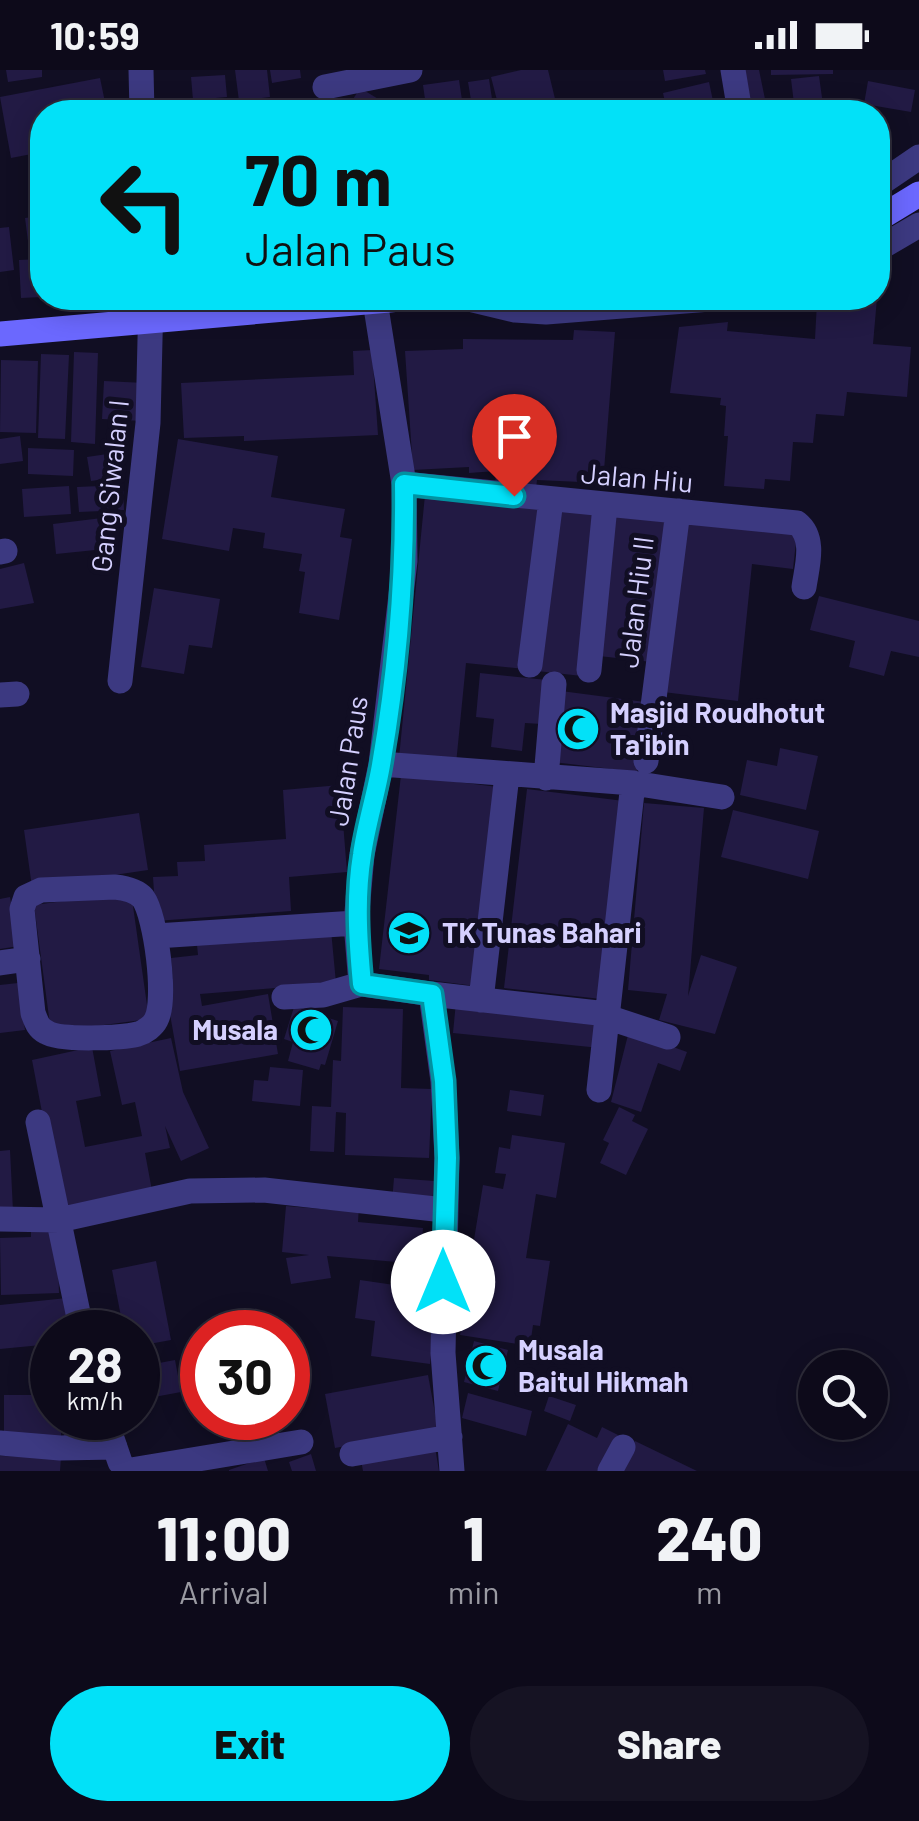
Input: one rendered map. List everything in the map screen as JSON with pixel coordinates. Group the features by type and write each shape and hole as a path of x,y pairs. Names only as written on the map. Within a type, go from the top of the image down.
{"main road":[{"path":"890,211 919,194"},
{"path":"0,334 146,310"}],"street":[{"path":"141,70 142,100"},
{"path":"325,90 410,70"},
{"path":"733,70 738,100"},
{"path":"890,177 919,157"},
{"path":"890,242 919,226"},
{"name":"Gang Siwalan I","path":"120,681 148,423 152,310"},
{"name":"Jalan Paus","path":"362,984 356,923 362,855 381,764 405,561 404,484 364,310"},
{"path":"515,310 571,310"},
{"name":"Jalan Hiu","path":"404,484 801,525 809,547 804,587"},
{"path":"530,665 550,500"},
{"path":"590,670 605,506"},
{"name":"Jalan Hiu II","path":"599,1090 678,511"},
{"path":"546,778 554,684"},
{"path":"381,764 546,778 640,772 722,797"},
{"path":"481,1000 508,775"},
{"path":"115,886 130,889 143,898 156,936 160,1004 157,1018 149,1028 137,1034 64,1038 45,1032 37,1024 22,909 26,897 41,890 115,886"},
{"path":"156,936 356,923"},
{"path":"0,963 28,959"},
{"path":"284,998 322,995 362,984 607,1016 668,1037"},
{"path":"432,994 444,1081 447,1158 443,1353 452,1471"},
{"path":"38,1122 77,1310"},
{"path":"0,1219 59,1220 190,1191 264,1190 444,1210"},
{"path":"352,1454 450,1437"},
{"path":"0,1443 121,1463 301,1442"},
{"path":"610,1471 623,1446"}],"building":[{"path":"6,70 42,70 42,77 8,82"},
{"path":"235,70 267,70 270,97 239,100"},
{"path":"270,70 300,70 301,78 272,83"},
{"path":"521,70 548,70 555,100 497,100 491,77"},
{"path":"663,70 705,70 706,74 665,81"},
{"path":"743,70 759,70 765,100 749,100"},
{"path":"771,70 833,70 833,74 771,75"},
{"path":"225,75 227,97 193,100 191,77"},
{"path":"819,76 822,100 794,100 791,79"},
{"path":"100,78 105,100 30,100 30,154 11,158 0,97"},
{"path":"489,79 492,100 471,100 468,82"},
{"path":"459,80 462,100 425,100 423,85"},
{"path":"868,81 915,90 911,112 890,108 890,100 865,100"},
{"path":"709,82 713,100 665,100 663,93"},
{"path":"360,88 380,100 352,100"},
{"path":"30,217 29,249 25,218"},
{"path":"9,227 14,270 0,272 0,228"},
{"path":"19,260 30,260 30,298 21,298"},
{"path":"817,310 876,310 873,344 911,347 907,397 847,392 844,416 816,414 813,443 793,442 790,481 765,479 764,489 724,486 726,406 720,405 721,398 670,393 679,327 728,322 727,331 815,339"},
{"path":"574,330 615,332 603,483 537,480 536,489 495,487 496,471 469,473 469,467 413,470 405,351 463,349 463,339 573,340"},
{"path":"372,350 378,435 244,441 244,436 184,438 181,383 354,375 353,351"},
{"path":"74,352 98,353 95,444 71,442"},
{"path":"41,354 69,355 65,439 38,438"},
{"path":"1,360 38,361 36,433 0,432"},
{"path":"104,381 145,383 143,421 102,419"},
{"path":"20,436 23,461 0,464 0,439"},
{"path":"178,439 278,456 271,497 345,509 340,537 352,539 339,620 299,613 305,572 299,571 302,554 263,548 265,533 233,528 229,551 162,539"},
{"path":"28,448 74,450 73,476 28,474"},
{"path":"121,452 124,476 91,481 87,457"},
{"path":"123,485 124,510 79,512 77,487"},
{"path":"69,486 71,514 24,517 22,489"},
{"path":"425,495 541,507 525,669 466,663 456,764 399,758"},
{"path":"554,506 599,511 582,676 537,671"},
{"path":"614,512 667,517 652,662 599,656"},
{"path":"102,518 105,549 56,554 53,524"},
{"path":"682,520 797,533 793,569 752,564 738,701 663,692"},
{"path":"24,563 34,603 0,609 0,569"},
{"path":"154,588 220,599 212,648 189,645 184,674 141,667"},
{"path":"819,596 919,621 919,657 891,651 884,676 849,667 855,641 810,630"},
{"path":"480,673 547,680 542,724 525,723 522,751 491,747 494,719 476,717"},
{"path":"561,691 645,702 637,772 553,762"},
{"path":"780,748 818,756 806,810 740,795 747,760 777,766"},
{"path":"401,775 498,787 475,986 379,969"},
{"path":"340,785 347,872 289,877 291,911 156,921 153,877 178,876 177,862 205,861 204,845 286,839 283,790"},
{"path":"527,789 624,801 601,999 504,988"},
{"path":"644,803 704,808 688,996 701,955 737,967 715,1034 659,1020 667,994 628,990"},
{"path":"733,810 819,831 808,879 721,857"},
{"path":"139,813 148,870 32,887 24,830"},
{"path":"131,892 149,1019 51,1032 34,905"},
{"path":"10,897 19,946 0,949 0,899"},
{"path":"331,930 336,983 200,994 202,1006 268,994 278,1054 180,1071 164,980 173,979 171,958 198,955 197,945"},
{"path":"18,983 25,1030 0,1033 0,985"},
{"path":"456,1002 603,1017 600,1048 453,1033"},
{"name":"Musala","path":"294,1007 338,1021 325,1065 321,1064 319,1070 288,1061 293,1042 284,1039"},
{"path":"343,1007 403,1009 401,1088 432,1089 429,1158 345,1155 346,1113 336,1112 334,1152 310,1151 312,1106 331,1107 333,1060 341,1061"},
{"path":"629,1031 687,1052 680,1071 658,1063 641,1112 611,1102"},
{"path":"171,1038 183,1092 209,1148 181,1161 165,1126 170,1148 145,1153 153,1196 68,1212 50,1154 32,1060 92,1047 101,1096 76,1101 85,1147 142,1136 135,1102 122,1105 110,1051"},
{"path":"270,1067 303,1070 300,1106 252,1101 254,1080 268,1081"},
{"path":"510,1090 544,1095 541,1116 507,1111"},
{"path":"619,1107 635,1115 632,1121 648,1129 626,1175 600,1163 609,1143 603,1140"},
{"path":"512,1135 565,1143 556,1198 536,1194 526,1258 550,1261 540,1326 533,1325 530,1346 460,1335 464,1314 472,1315 476,1290 466,1288 483,1185 503,1189 506,1174 495,1173 499,1147 510,1149"},
{"path":"10,1150 13,1211 0,1212 0,1151"},
{"path":"394,1178 434,1181 432,1205 392,1202"},
{"path":"359,1205 358,1222 423,1228 420,1264 327,1256 331,1278 291,1284 286,1258 309,1255 282,1252 286,1206 333,1210"},
{"path":"57,1229 59,1293 1,1295 0,1238 31,1237 31,1230"},
{"path":"156,1261 171,1340 160,1342 160,1310 120,1310 112,1270"},
{"path":"360,1280 422,1289 417,1327 434,1330 430,1364 371,1356 375,1321 355,1318"},
{"path":"67,1298 68,1310 30,1310 30,1346 0,1349 0,1305"},
{"name":"Musala Baitul Hikmah","path":"474,1341 508,1350 498,1391 464,1382"},
{"path":"175,1360 180,1392 160,1396 160,1363"},
{"path":"428,1375 438,1429 335,1448 325,1394"},
{"path":"468,1393 532,1411 526,1436 462,1418"},
{"path":"4,1395 30,1395 30,1440 4,1440"},
{"path":"549,1396 576,1405 570,1421 544,1411"},
{"path":"568,1424 597,1438 602,1427 618,1435 601,1471 546,1471"},
{"path":"635,1441 697,1471 621,1471"},
{"path":"435,1447 439,1471 363,1471 361,1460"},
{"path":"311,1454 316,1471 292,1471 289,1462"},
{"path":"0,1456 61,1457 60,1471 0,1471"},
{"path":"264,1458 268,1471 229,1471 229,1470"}],"place":[{"name":"Masjid Roudhotut Ta'ibin","path":"578,729"},
{"name":"TK Tunas Bahari","path":"409,933"},
{"name":"Musala","path":"311,1030"},
{"name":"Musala Baitul Hikmah","path":"486,1366"}],"route":[{"path":"443,1282 447,1158 444,1081 432,994 362,984 356,923 362,855 381,764 405,561 404,484 514,496"}]}
